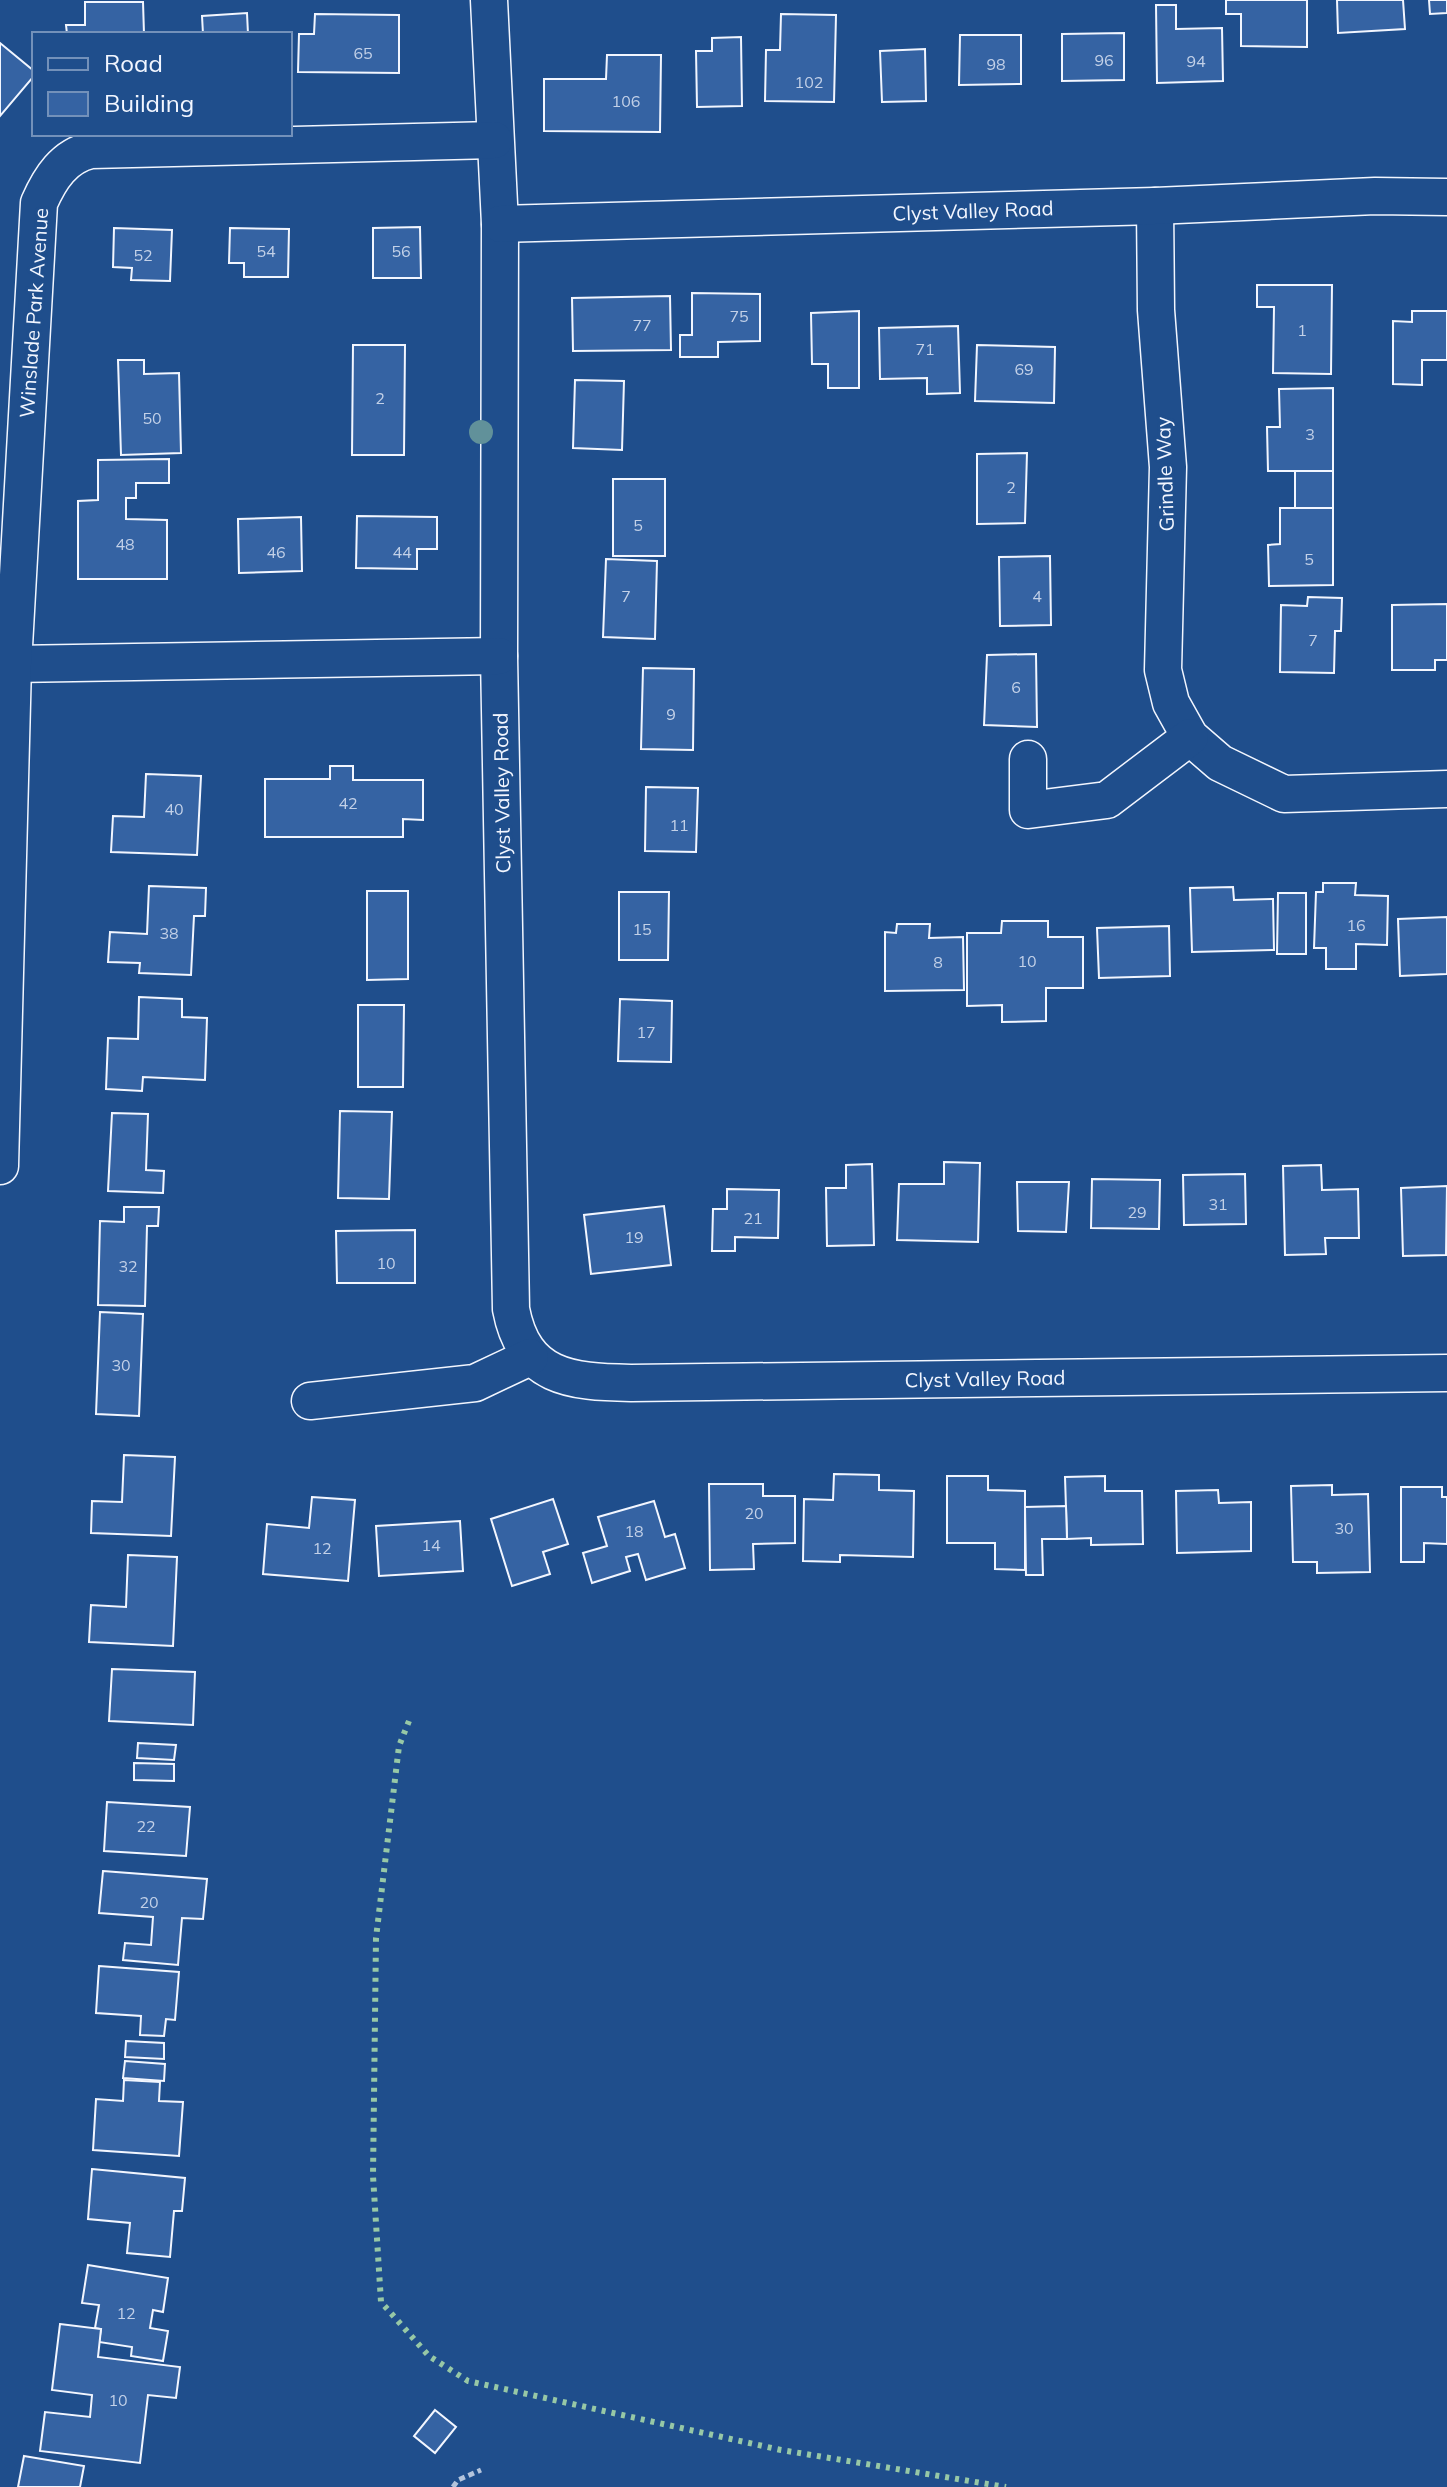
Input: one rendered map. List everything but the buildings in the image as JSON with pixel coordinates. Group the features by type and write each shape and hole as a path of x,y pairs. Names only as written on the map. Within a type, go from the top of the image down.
{"street":[{"name":"Clyst Valley Road","path":"489,0 500,224 499,656 511,1309 515,1333 530,1357 553,1373 591,1382 631,1383 1447,1373"},
{"name":"Winslade Park Avenue","path":"0,1166 13,664 39,203 48,183 75,153 91,150 494,140"},
{"name":"Clyst Valley Road","path":"500,224 1155,206 1375,196 1447,197"},
{"name":"Grindle Way","path":"1155,206 1156,310 1168,467 1163,670 1171,703 1190,737 1220,763 1284,794 1447,789"},
{"path":"13,664 499,656"},
{"path":"1028,759 1028,825 1107,800 1190,737"},
{"path":"310,1401 475,1383 530,1357"}],"path":[{"path":"453,2487 458,2480 481,2470"}],"hedge":[{"path":"409,1721 399,1746 376,1938 373,2176 381,2302 429,2356 468,2381 781,2450 1006,2487"}]}
